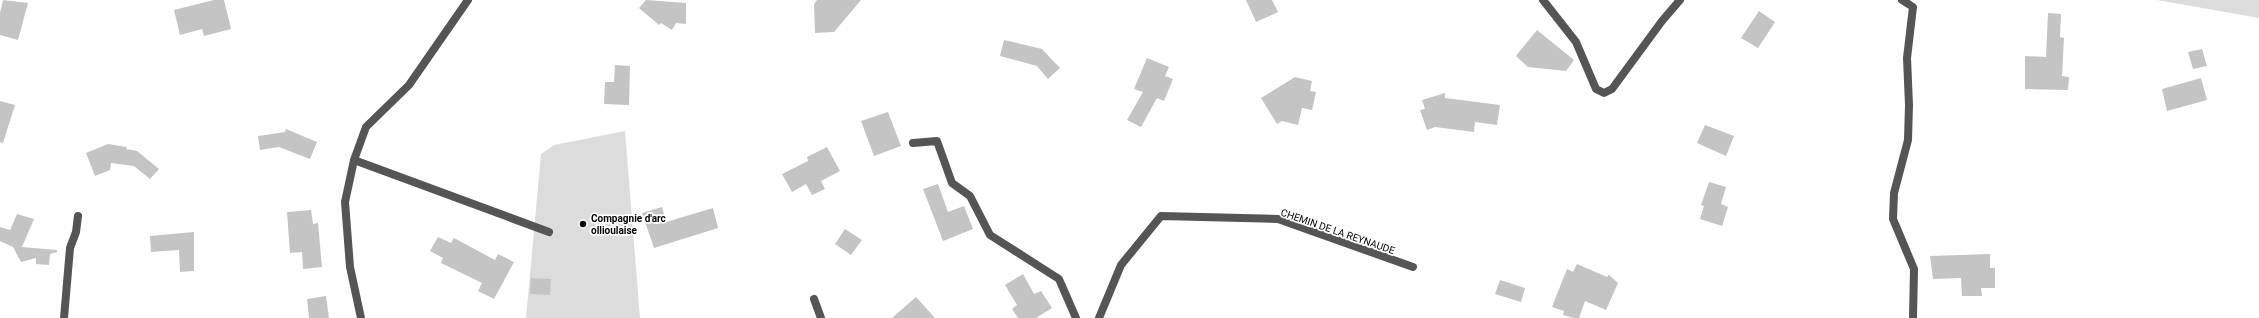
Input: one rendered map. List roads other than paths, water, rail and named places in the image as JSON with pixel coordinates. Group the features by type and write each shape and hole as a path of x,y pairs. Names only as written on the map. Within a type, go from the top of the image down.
{"street":[{"path":"361,318 350,266 345,202 354,160 366,127 409,85 468,0"},
{"path":"1543,0 1576,42 1596,89 1604,93 1612,89 1662,21 1680,0"},
{"path":"1902,0 1912,7 1907,58 1909,105 1908,140 1894,194 1893,219 1914,268 1913,318"},
{"path":"913,143 937,141 952,183 970,196 990,235 1058,279 1076,318"},
{"path":"354,160 549,232"},
{"path":"64,318 70,248 76,232 78,216"},
{"name":"CHEMIN DE LA REYNAUDE","path":"1099,318 1122,265 1161,216 1278,219 1413,267"},
{"path":"814,299 821,318"}],"place":[{"name":"Compagnie d'arc ollioulaise","path":"583,224"}]}
